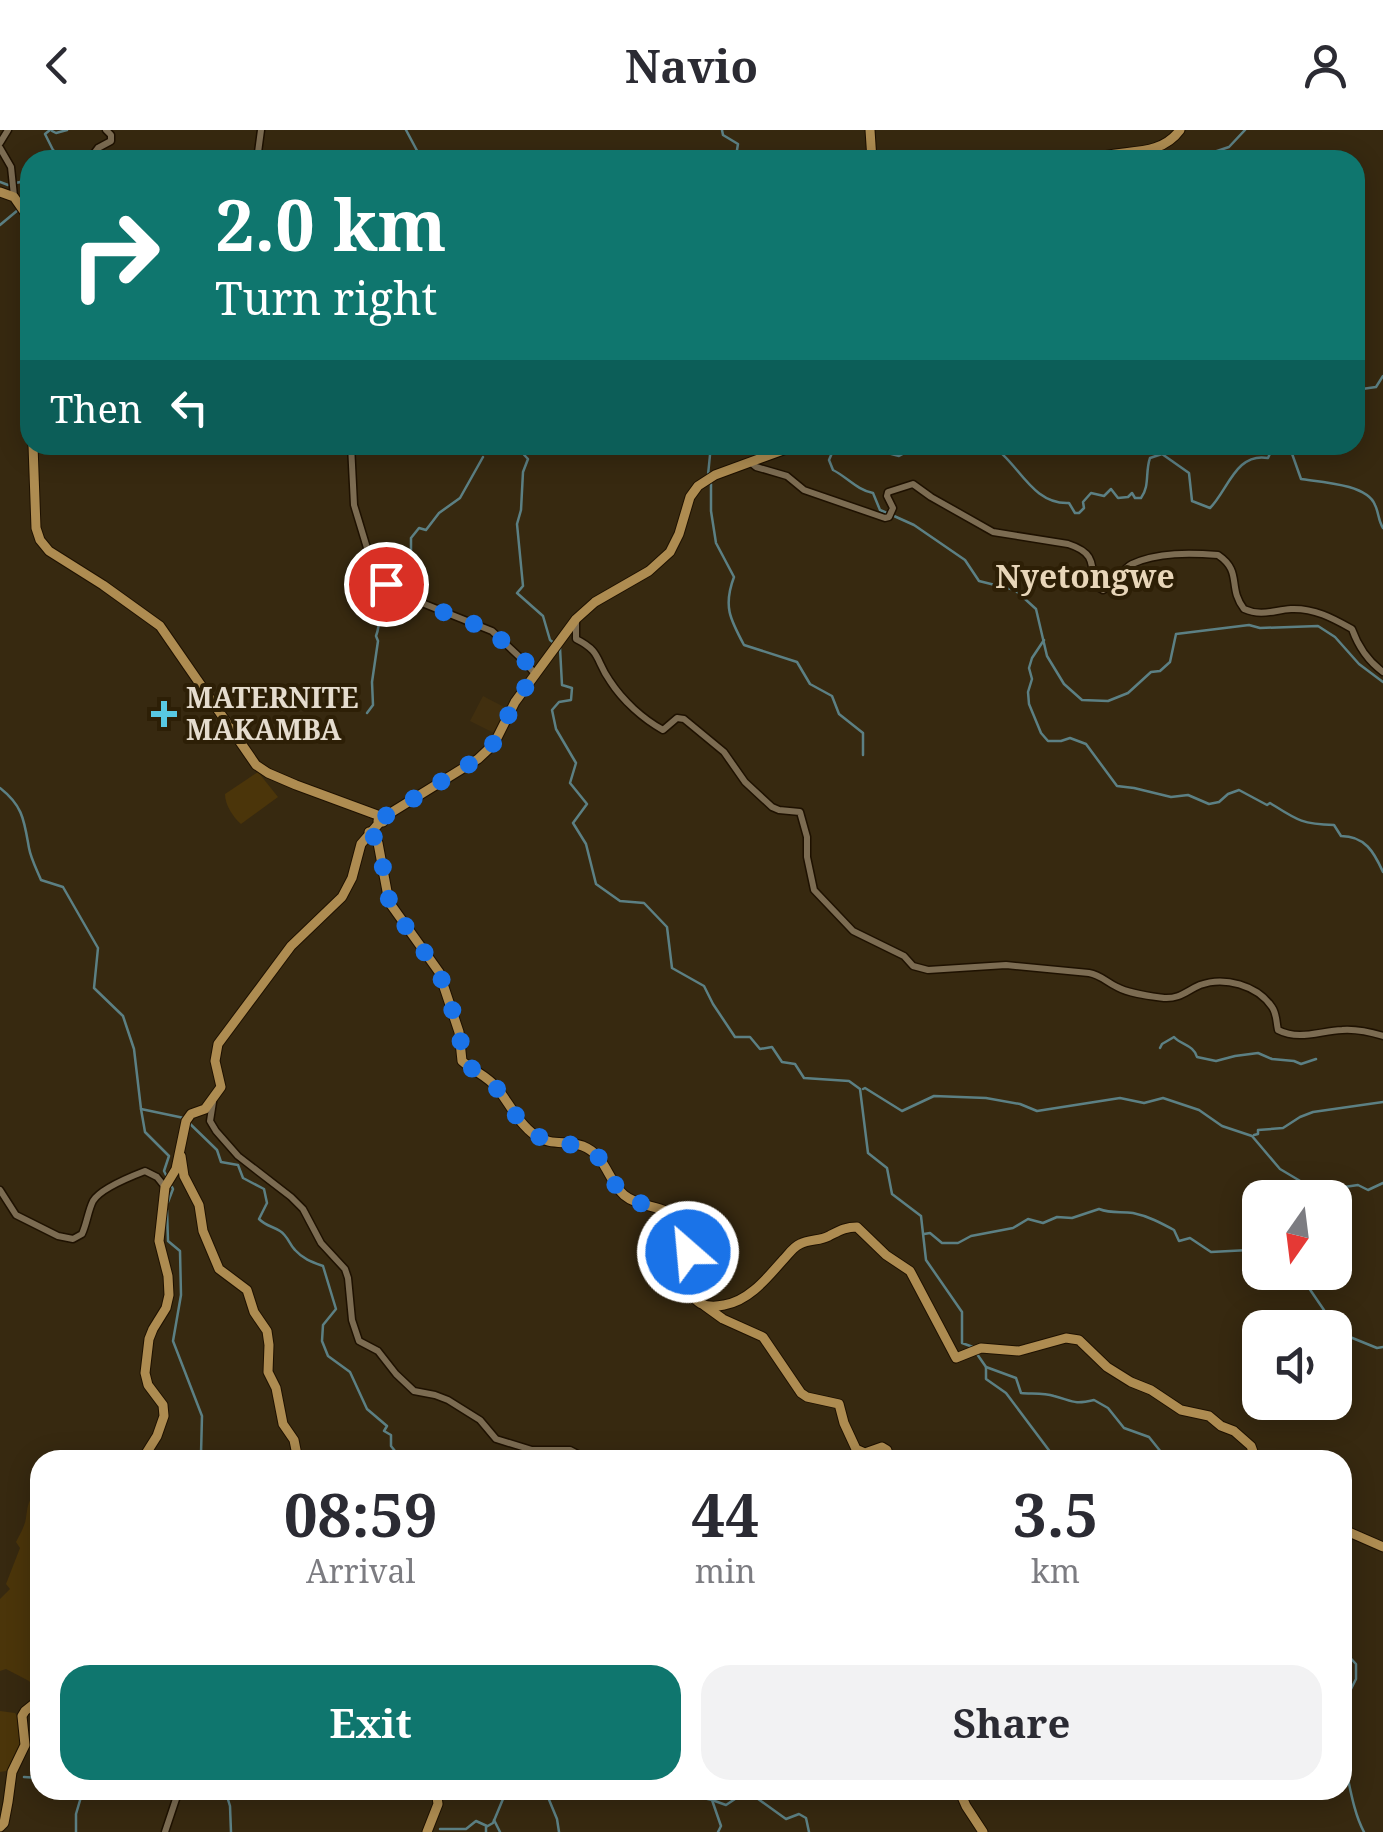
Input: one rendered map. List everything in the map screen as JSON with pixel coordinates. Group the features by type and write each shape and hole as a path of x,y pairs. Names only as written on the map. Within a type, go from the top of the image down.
{"main road":[{"path":"1148,150 1171,141 1180,130"},
{"path":"0,192 14,198 20,206"},
{"path":"33,455 36,528 49,551 160,626 242,748 260,768 379,818"},
{"path":"148,1450 164,1416 163,1405 148,1385 146,1373 154,1326 170,1296 159,1246 168,1182 176,1169 188,1119 205,1109 221,1087 215,1061 218,1044 291,946 342,897 352,878 361,844 379,818 484,755 515,702 576,619 595,602 650,570 670,552 698,486 711,477 769,455"},
{"path":"369,832 378,841 390,905 439,972 460,1032 462,1061 495,1086 522,1124 534,1134 548,1142 582,1145 602,1160 626,1196 670,1213 683,1223 688,1239 687,1284 695,1297 725,1321 764,1337 801,1393 839,1404 856,1450"},
{"path":"180,1154 184,1176 219,1269 247,1290 254,1312 267,1331 268,1372 276,1388 283,1424 296,1450"},
{"path":"703,1304 735,1302 765,1281 798,1245 857,1227 910,1271 956,1358 981,1348 1019,1352 1066,1338 1079,1340 1101,1362 1131,1382 1155,1392 1181,1410 1209,1416 1234,1431 1252,1450"},
{"path":"1352,1532 1383,1546"},
{"path":"0,1827 12,1772 24,1745 22,1716 30,1706"},
{"path":"428,1832 437,1800"},
{"path":"963,1800 983,1832"}],"street":[{"path":"8,130 0,146 12,170 14,198"},
{"path":"97,150 111,141 106,130"},
{"path":"352,455 354,505 379,578 417,602 494,633 535,674"},
{"path":"750,462 787,476 804,490 886,518 893,508 887,492 915,484 928,496 993,532 1079,548 1094,564 1094,584 1103,590 1111,587 1131,564 1157,556 1218,554 1232,568 1234,589 1244,609 1261,614 1289,609 1324,614 1352,629 1370,661 1383,672"},
{"path":"576,619 576,638 594,649 612,684 640,714 662,730 677,718 684,719 724,752 745,782 772,807 800,812 814,890 858,934 904,956 913,966 928,970 1006,965 1089,973 1124,990 1166,998 1180,997 1203,985 1235,983 1250,988 1270,1004 1276,1015 1276,1027 1283,1034 1313,1036 1342,1030 1383,1036"},
{"path":"213,1100 210,1122 216,1131 232,1151 303,1209 321,1243 344,1269 359,1341 378,1351 414,1391 450,1402 480,1420 496,1439 532,1450 570,1450"},
{"path":"0,1190 16,1215 73,1239 82,1234 100,1193 145,1172 168,1182"},
{"path":"165,1832 176,1800"}],"shaded area":[{"path":"483,696 510,710 498,735 470,721"},
{"path":"258,772 278,797 241,824 230,810 225,794"},
{"path":"29,1502 30,1682 6,1669 0,1671 0,1599 10,1589 6,1584 20,1548 16,1542"},
{"path":"0,1711 15,1713 22,1735 12,1770 0,1772"}],"waterway":[{"path":"50,130 45,134 53,150"},
{"path":"52,131 67,130"},
{"path":"406,130 417,150"},
{"path":"722,130 723,135 738,144 737,150"},
{"path":"1220,150 1229,147 1245,130"},
{"path":"0,182 20,182"},
{"path":"0,225 18,210"},
{"path":"1365,389 1376,387 1383,376"},
{"path":"524,455 528,459 517,524 523,586 517,593 543,616 554,643"},
{"path":"708,475 710,455"},
{"path":"831,455 833,470 873,493 880,510 887,513"},
{"path":"895,455 901,455"},
{"path":"1004,455 1035,490 1056,502 1069,503 1075,513 1084,508 1083,502 1091,493 1104,496 1111,489 1118,498 1132,493 1141,498 1150,458 1159,455"},
{"path":"1163,455 1189,473 1192,501 1210,508 1240,466 1269,455"},
{"path":"1292,455 1301,479 1363,492 1375,505 1383,528"},
{"path":"387,581 407,565 411,538 419,528 426,530 439,513 460,498 483,457"},
{"path":"711,484 716,543 734,577 730,612 744,645 797,662 810,684 832,696 839,714 863,733 863,755"},
{"path":"894,516 965,560 979,581 1015,590 1036,609 1047,656 1064,684 1082,700 1108,701 1128,693 1151,672 1160,671 1170,662 1176,634 1249,625 1318,626 1383,682"},
{"path":"367,713 373,705 383,587"},
{"path":"1044,640 1032,658 1028,692 1029,704 1048,741 1070,738 1086,744 1117,786 1171,797 1188,795 1209,804 1239,790 1300,820 1334,825 1341,836 1368,846 1383,872"},
{"path":"560,648 562,685 572,688 571,700 559,702 552,710 556,729 576,763 570,783 587,804 573,823 586,844 596,884 620,901 644,903 667,927 672,968 704,986 735,1037 750,1037 760,1049 772,1047 782,1062 795,1064 804,1078 849,1081 860,1089 868,1153 887,1168 892,1194 921,1216 926,1260 962,1312 962,1343 973,1347"},
{"path":"0,788 21,814 41,880 63,887 98,948 94,988 123,1016 134,1049 141,1109 184,1118 217,1150 221,1162 238,1165 243,1178 264,1189 267,1203 259,1219 283,1233 301,1256 323,1266 336,1309 323,1325 322,1341 328,1356 350,1372 367,1409 387,1426 384,1431 391,1435 394,1450"},
{"path":"1160,1048 1174,1037 1197,1057 1216,1061 1258,1053 1301,1064 1316,1059"},
{"path":"863,1089 902,1111 934,1096 986,1098 1037,1111 1120,1098 1144,1103 1163,1098 1199,1110 1222,1126 1252,1136 1280,1169 1317,1191 1358,1185 1368,1190 1383,1183"},
{"path":"1254,1135 1258,1130 1283,1128 1313,1112 1383,1102"},
{"path":"141,1109 145,1132 169,1156 166,1175"},
{"path":"168,1202 172,1187"},
{"path":"924,1234 930,1233 942,1243 958,1243 971,1236 1013,1228 1028,1219 1043,1223 1099,1209 1149,1218 1174,1230 1179,1241 1190,1238 1211,1252 1242,1250"},
{"path":"167,1210 168,1241 180,1251 181,1295 173,1341 202,1416 201,1450"},
{"path":"1310,1290 1326,1313 1335,1317 1345,1335 1383,1347"},
{"path":"977,1354 986,1367 1016,1378 1021,1393 1077,1402 1094,1400 1108,1408 1124,1428 1149,1437 1159,1450"},
{"path":"986,1367 986,1379 1006,1393 1049,1450"},
{"path":"1352,1660 1356,1664 1352,1687"},
{"path":"24,1777 30,1777"},
{"path":"1352,1796 1364,1832"},
{"path":"76,1832 80,1800"},
{"path":"228,1800 231,1832"},
{"path":"486,1832 503,1800"},
{"path":"549,1800 559,1832"},
{"path":"712,1800 721,1826 718,1832"},
{"path":"712,1800 726,1805 734,1800"},
{"path":"760,1800 786,1819 799,1814 806,1818 809,1832"},
{"path":"494,1820 500,1832"},
{"path":"440,1829 466,1829 476,1821 487,1826"}],"place":[{"name":"MATERNITE MAKAMBA","path":"164,714"}],"district":[{"name":"Nyetongwe","path":"1085,577"}],"route":[{"path":"386,584 417,602 490,630 535,674 484,755 384,817 369,832 378,841 389,902 439,972 460,1032 462,1061 495,1086 522,1124 542,1140 582,1145 602,1160 616,1186 629,1199 676,1216 687,1229 688,1252"}]}
